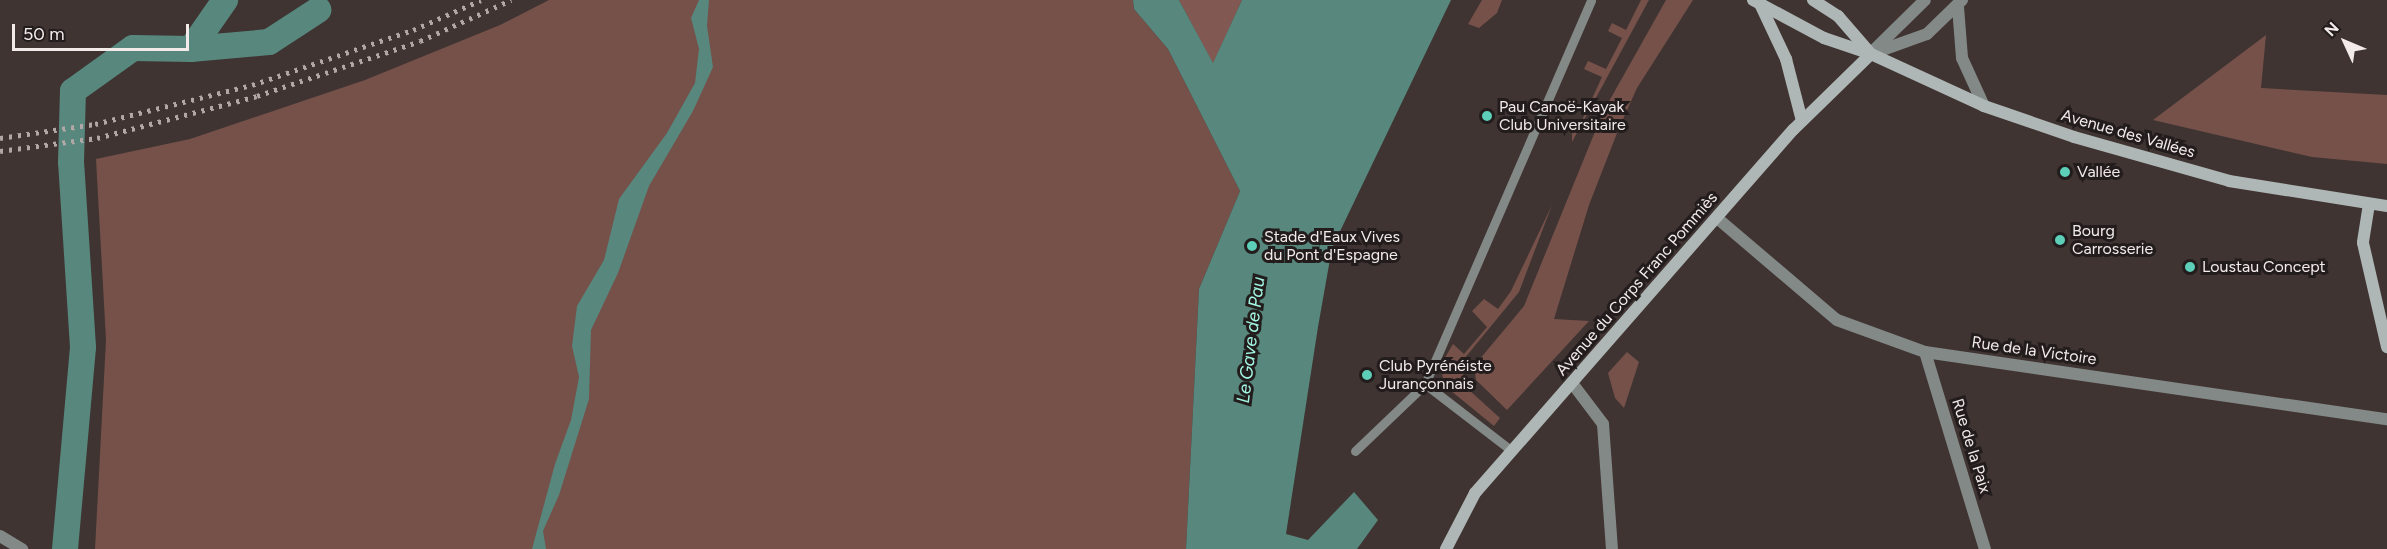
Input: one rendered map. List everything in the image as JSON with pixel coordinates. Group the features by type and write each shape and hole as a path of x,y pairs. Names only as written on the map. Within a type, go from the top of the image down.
{"main road":[{"name":"Avenue des Vallées","path":"1813,0 1838,16 1871,54"},
{"name":"Avenue des Vallées","path":"1757,3 1824,38 1871,54 1984,106 2229,181 2387,206"},
{"path":"1757,3 1786,59 1802,121"},
{"name":"Avenue du Corps Franc Pommiès","path":"1446,549 1475,493 1802,121 1871,54"},
{"path":"2369,204 2363,243 2387,347"}],"street":[{"path":"1871,54 1924,0"},
{"path":"1871,54 1927,34 1960,3"},
{"path":"1960,3 1962,58 1984,106"},
{"name":"Rue de la Victoire","path":"1717,218 1837,320 1925,352 2387,419"},
{"name":"Rue de la Paix","path":"1925,352 1985,549"},
{"path":"1572,383 1603,424 1612,549"},
{"path":"0,536 22,549"}],"lane":[{"path":"1355,451 1425,384 1591,0"},
{"path":"1425,384 1512,451"}],"shaded area":[{"path":"549,0 1133,0 1134,9 1168,49 1240,191 1199,289 1186,549 95,549 106,340 96,159 190,139 365,80 500,25"},
{"path":"1179,0 1242,0 1213,64"},
{"path":"1482,0 1502,0 1497,13 1479,28 1468,24"},
{"path":"1641,0 1649,0 1572,142 1572,133 1558,127 1561,121 1578,129 1602,77 1584,69 1588,61 1606,69 1622,38 1608,31 1612,23 1626,30"},
{"path":"1666,0 1693,0 1637,88 1619,128 1589,205 1554,319 1589,321 1507,410 1476,380 1474,366 1524,306 1603,112"},
{"path":"2266,35 2261,88 2387,95 2387,164 2312,157 2153,120"},
{"path":"1552,205 1519,292 1464,359 1463,380 1469,390 1500,418 1494,426 1445,386 1440,366 1453,344 1464,354 1487,327 1472,311 1484,299 1498,309 1511,291"},
{"path":"1627,352 1639,362 1624,408 1615,398 1608,373"}],"water":[{"path":"699,0 709,0 707,26 713,67 693,111 649,186 618,273 591,330 589,399 559,495 543,531 546,549 532,549 555,464 571,420 579,377 572,346 577,306 604,260 619,199 667,133 695,83 699,49 691,18"},
{"name":"Le Gave de Pau","path":"1133,0 1179,0 1213,63 1242,0 1451,0 1332,248 1318,327 1286,534 1308,540 1354,492 1378,520 1357,549 1186,549 1199,289 1240,191 1168,49 1134,9"}],"waterway":[{"path":"191,49 225,0"},
{"path":"65,549 83,347 71,162 73,91 133,48 191,49 269,42 318,10"}],"railway":[{"path":"0,138 95,124 252,85 413,30 481,0"},
{"path":"0,151 97,138 257,96 420,41 511,0"}],"place":[{"name":"Pau Canoë-Kayak Club Universitaire","path":"1487,116"},
{"name":"Vallée","path":"2065,172"},
{"name":"Bourg Carrosserie","path":"2060,240"},
{"name":"Stade d'Eaux Vives du Pont d'Espagne","path":"1252,246"},
{"name":"Loustau Concept","path":"2190,267"},
{"name":"Club Pyrénéiste Jurançonnais","path":"1367,375"}]}
